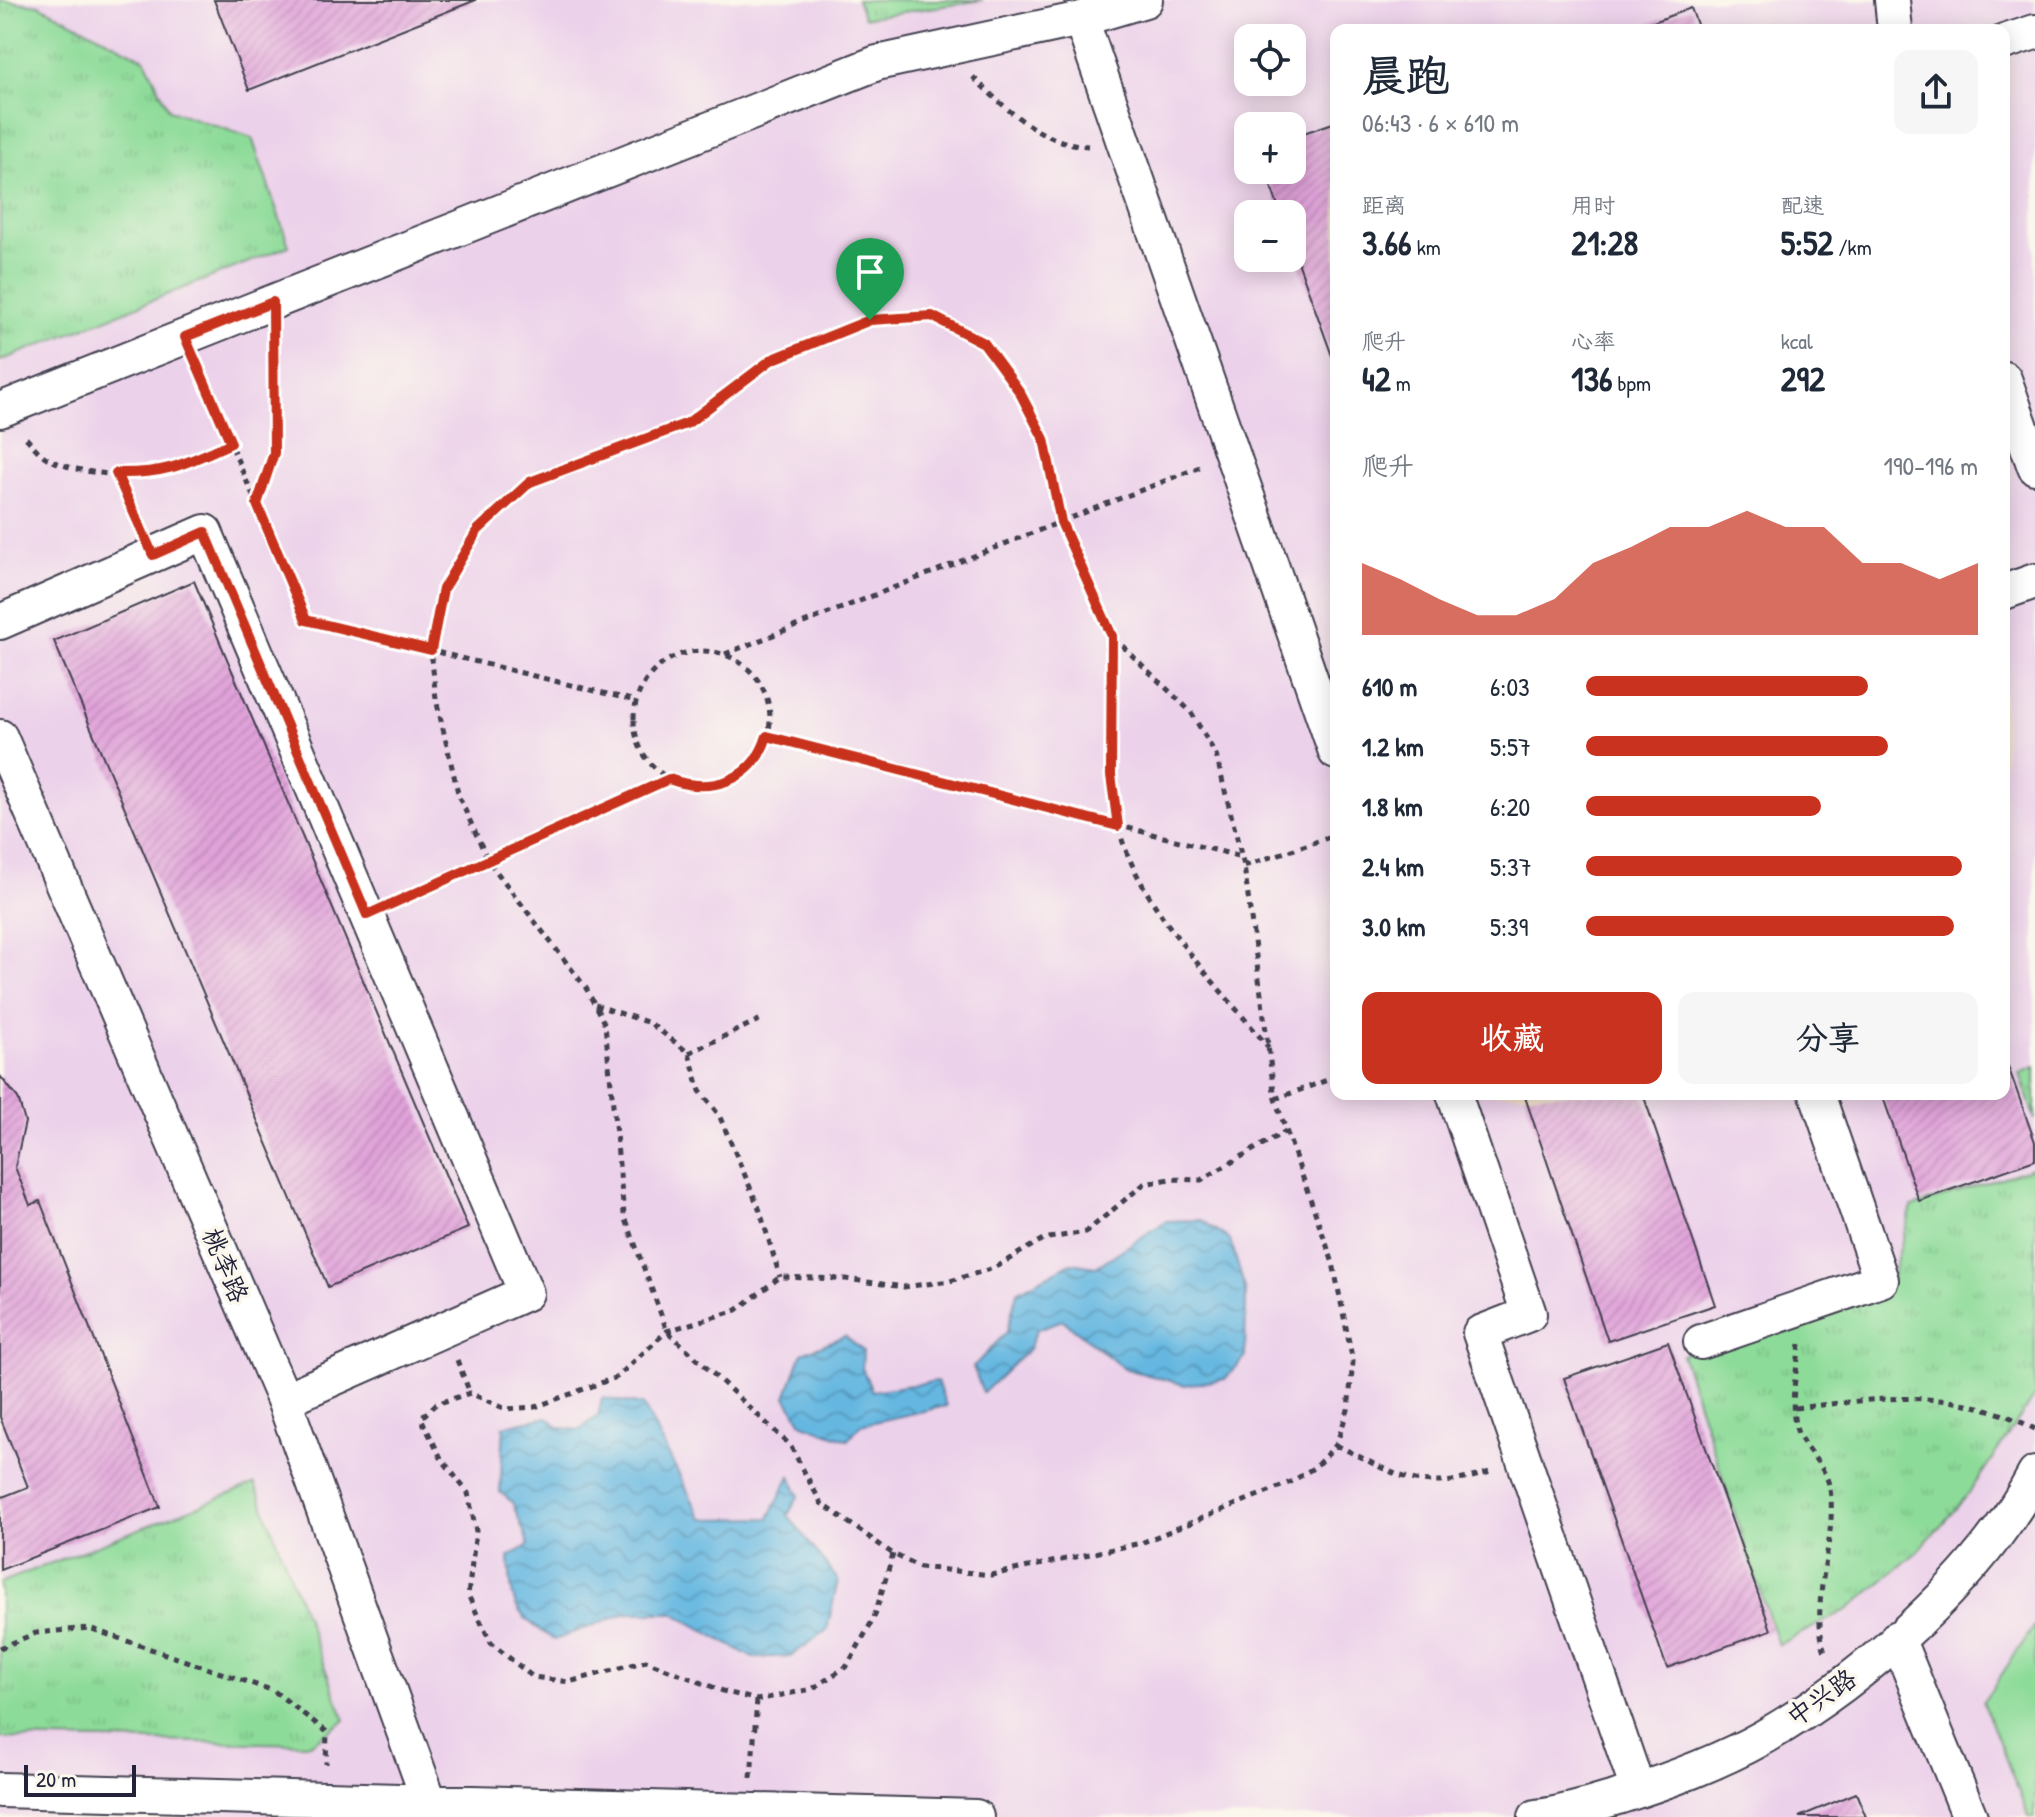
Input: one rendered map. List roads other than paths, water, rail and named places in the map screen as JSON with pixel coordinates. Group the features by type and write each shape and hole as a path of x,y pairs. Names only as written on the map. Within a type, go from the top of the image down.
{"street":[{"path":"8,419 185,337 877,63 1081,19 1145,0"},
{"path":"1892,0 1894,24"},
{"path":"1081,19 1330,735"},
{"path":"2010,40 2035,32"},
{"path":"2010,396 2035,467"},
{"path":"0,622 205,532 526,1293 284,1400"},
{"path":"2010,590 2035,581"},
{"name":"桃李路","path":"0,737 284,1400 429,1801"},
{"path":"1456,1100 1529,1314 1480,1333 1638,1790"},
{"path":"1701,1342 1881,1280 1819,1100"},
{"name":"中兴路","path":"1536,1817 1561,1814 1670,1781 1764,1737 1837,1686 1948,1595 2035,1474"},
{"path":"1897,1638 1970,1817"},
{"path":"0,1790 429,1801 642,1812 749,1811 976,1817"}],"water":[{"path":"1201,1220 1230,1240 1246,1292 1245,1357 1225,1379 1185,1385 1123,1368 1063,1320 1037,1329 1029,1349 983,1393 973,1367 1007,1332 1017,1292 1071,1263 1096,1267 1166,1221"},
{"path":"845,1336 863,1351 862,1368 872,1391 937,1381 946,1406 860,1425 848,1440 803,1424 786,1397 802,1353"},
{"path":"602,1398 643,1405 702,1519 769,1518 790,1476 799,1495 788,1515 838,1580 827,1630 791,1656 753,1658 673,1613 626,1613 555,1640 522,1615 511,1588 509,1557 529,1545 512,1502 500,1492 504,1426 547,1417 560,1428 579,1430 598,1416"}]}
